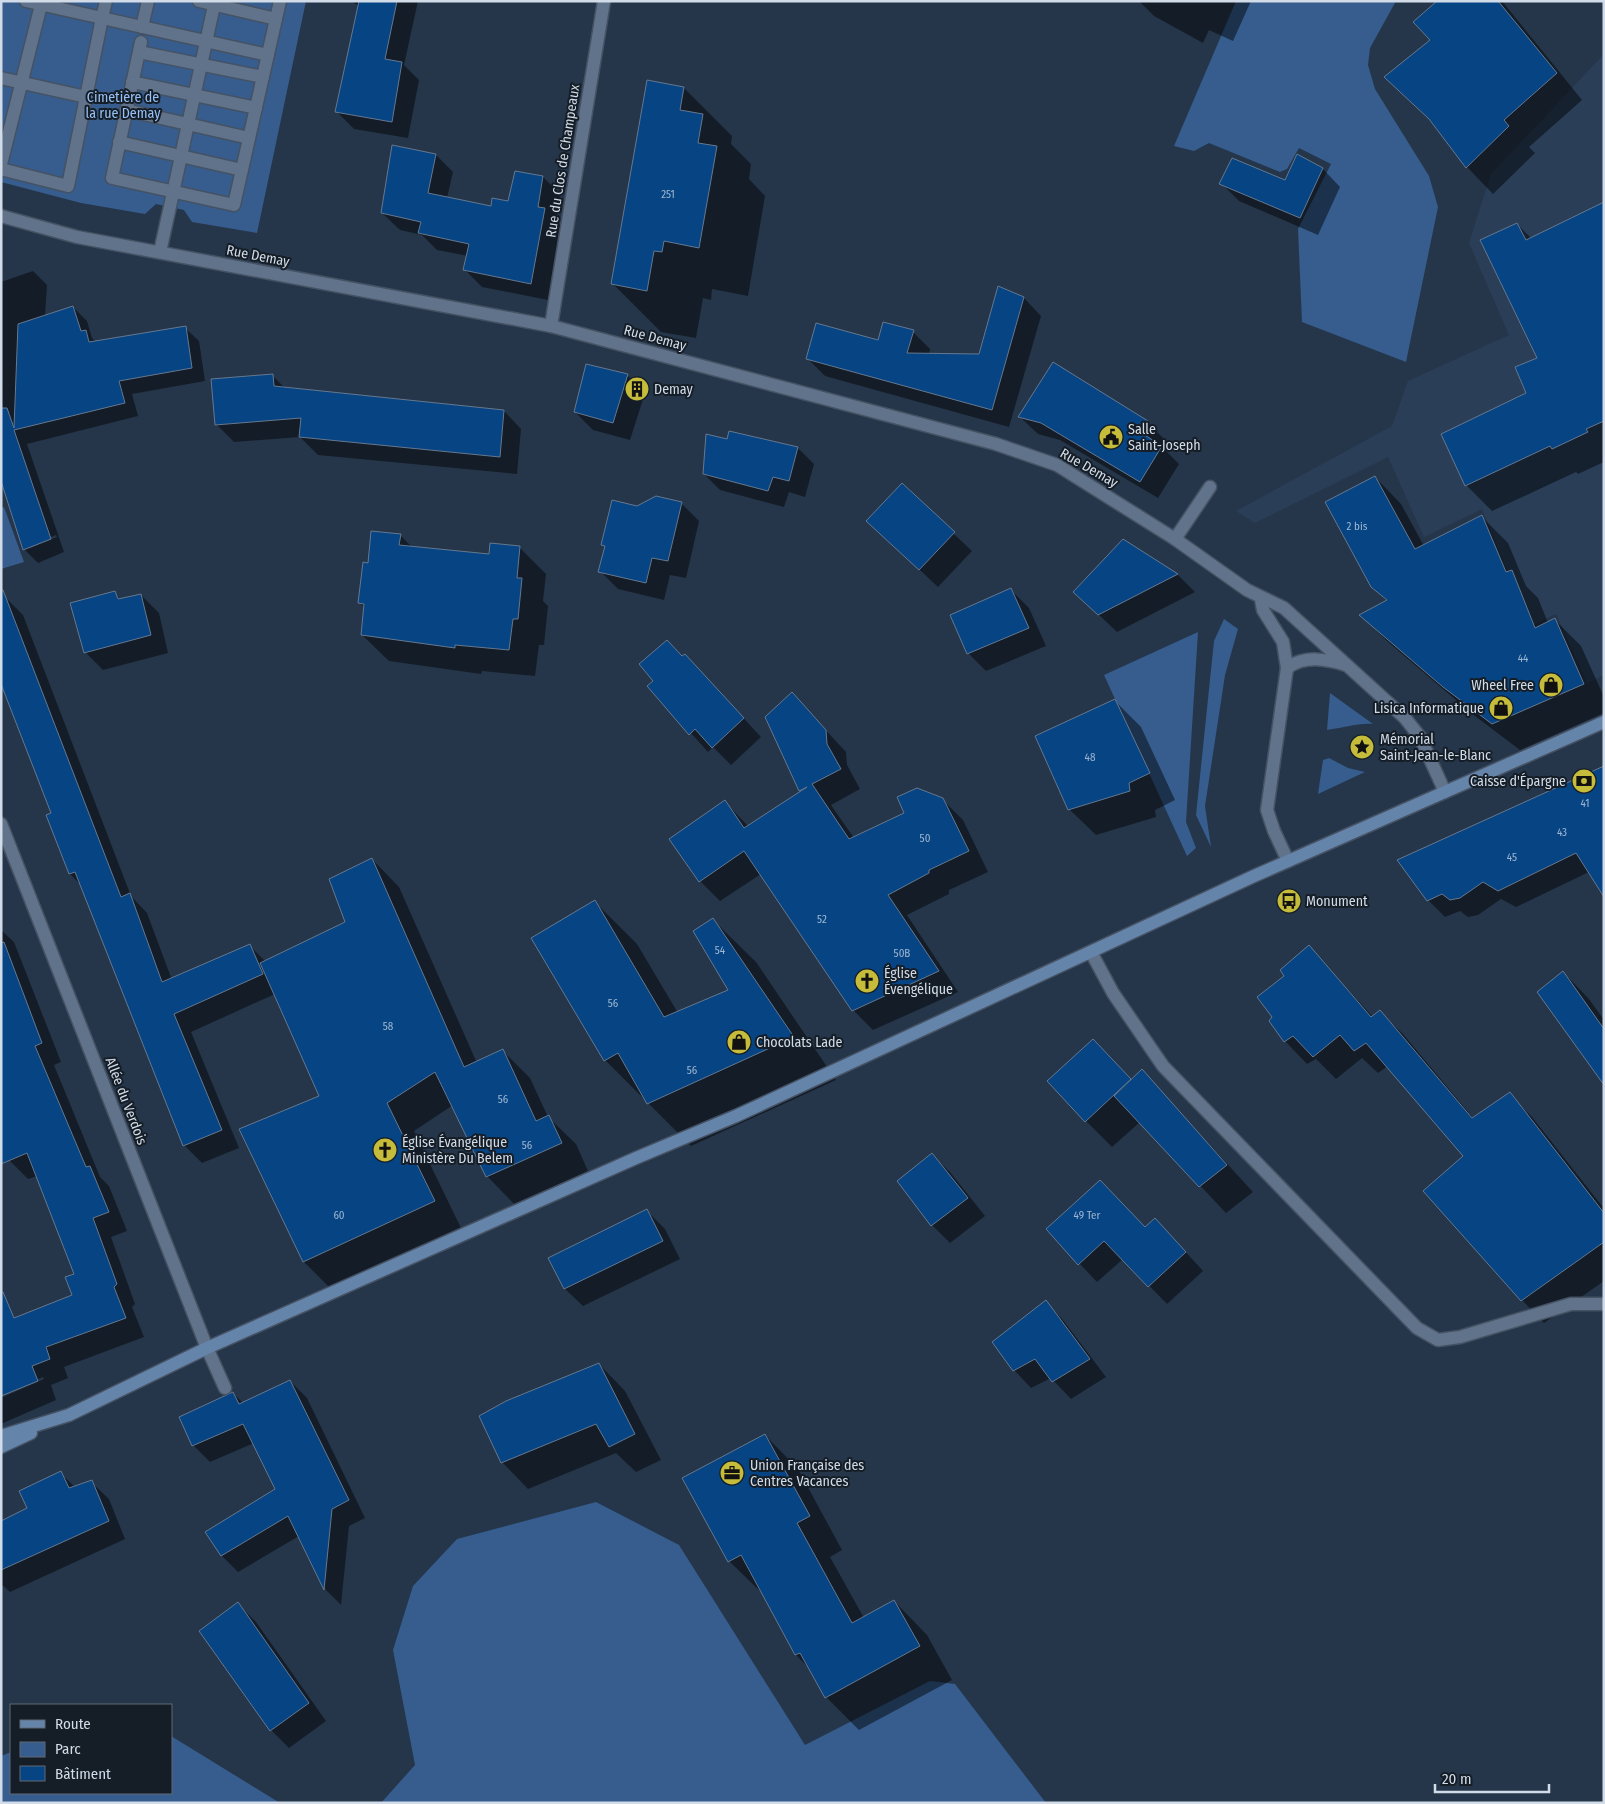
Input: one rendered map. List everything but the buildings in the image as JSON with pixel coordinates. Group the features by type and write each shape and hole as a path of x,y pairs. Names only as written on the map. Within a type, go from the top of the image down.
{"main road":[{"path":"1,1448 207,1348 636,1158 723,1122 1288,861 1604,722"},
{"path":"1,1436 69,1415"}],"street":[{"path":"26,1 42,3 268,55"},
{"path":"1,169 68,186 106,1"},
{"path":"142,27 148,1"},
{"path":"198,1 214,3 276,19"},
{"path":"263,77 201,65 140,47 112,178 234,205 268,55 280,1"},
{"name":"Rue du Clos de Champeaux","path":"552,326 604,1"},
{"path":"1,164 42,3"},
{"path":"160,252 214,3"},
{"path":"1,78 86,97"},
{"path":"132,82 256,108"},
{"path":"126,110 249,138"},
{"path":"120,142 242,170"},
{"name":"Rue Demay","path":"1,216 77,237 552,326 996,444 1057,465 1175,539 1261,599 1273,602 1284,608 1414,728 1445,792"},
{"path":"1175,539 1210,487"},
{"path":"1261,599 1263,610 1284,642 1287,668 1267,810 1274,831 1288,861"},
{"name":"Rue Demay","path":"1287,668 1295,662 1324,659 1350,667"},
{"name":"Allée du Verdois","path":"1,824 207,1348 225,1388"},
{"path":"1091,952 1113,993 1163,1066 1417,1328 1438,1340 1460,1337 1571,1304 1604,1304"}],"shaded area":[{"path":"1604,54 1604,675 1587,683 1556,614 1533,625 1527,619 1482,509 1424,537 1388,457 1255,523 1236,511 1392,426 1408,381 1509,335 1469,243 1491,174"}],"green space":[{"name":"Cimetière de la rue Demay","path":"1,1 306,1 257,233 192,222 184,210 156,204 145,214 81,203 1,182"},
{"path":"1236,1 1396,1 1370,48 1368,65 1375,89 1429,176 1438,207 1406,362 1302,322 1298,229 1331,164 1299,148 1287,169 1280,172 1209,143 1194,151 1174,146"},
{"path":"4,507 24,562 1,569 1,508"},
{"path":"1224,619 1238,629 1225,675 1205,806 1211,847 1196,815 1214,641"},
{"path":"1198,632 1186,822 1196,848 1187,856 1104,675"},
{"path":"1330,693 1373,724 1327,730"},
{"path":"1329,758 1348,768 1365,772 1318,794 1323,760"},
{"path":"596,1502 679,1545 805,1745 930,1681 955,1684 1046,1803 381,1803 415,1765 393,1650 413,1586 457,1539"},
{"path":"172,1737 280,1803 1,1803 1,1756 10,1752 10,1794 172,1794"}],"place":[{"name":"Demay","path":"637,389"},
{"name":"Salle Saint-Joseph","path":"1111,437"},
{"name":"Wheel Free","path":"1551,685"},
{"name":"Lisica Informatique","path":"1501,708"},
{"name":"Mémorial Saint-Jean-le-Blanc","path":"1362,747"},
{"name":"Caisse d'Épargne","path":"1584,781"},
{"name":"Monument","path":"1289,901"},
{"name":"Église Évengélique","path":"867,981"},
{"name":"Chocolats Lade","path":"739,1042"},
{"name":"Église Évangélique Ministère Du Belem","path":"385,1150"},
{"name":"Union Française des Centres Vacances","path":"732,1473"}]}
